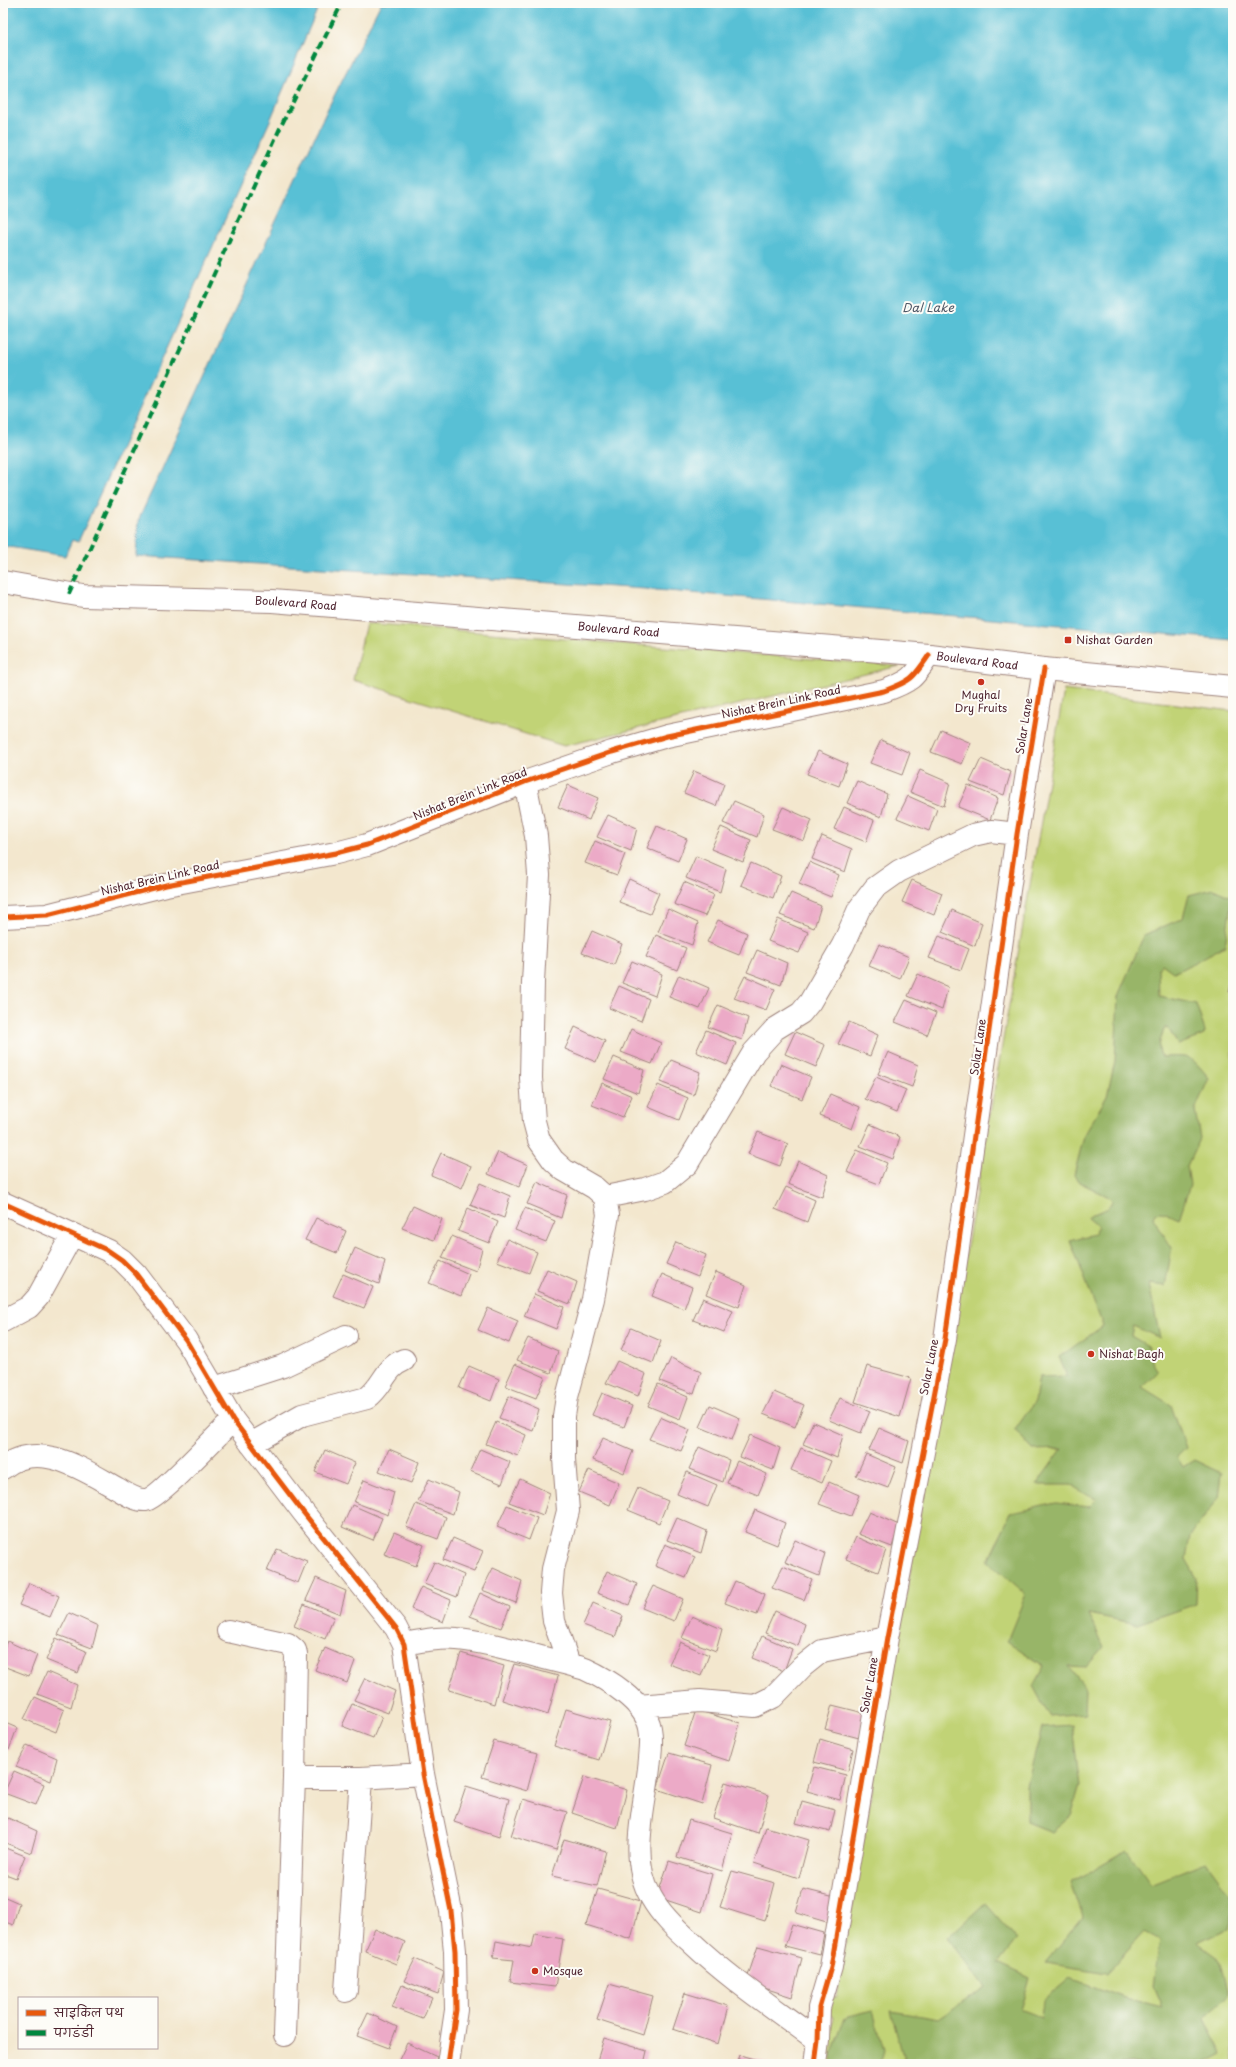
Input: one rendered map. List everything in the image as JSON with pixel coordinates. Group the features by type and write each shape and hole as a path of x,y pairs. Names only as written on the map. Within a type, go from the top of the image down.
{"street":[{"name":"Boulevard Road","path":"3,582 83,596 272,601 929,655 1044,669 1233,687"},
{"name":"Nishat Brein Link Road","path":"3,917 47,915 166,885 336,853 367,845 525,782 577,763 667,736 884,690 902,684 914,677 929,655"},
{"name":"Solar Lane","path":"814,2064 818,2041 819,2008 831,1967 887,1638 945,1338 1017,834 1044,669"},
{"path":"525,782 536,836 539,875 532,990 531,1078 534,1121 539,1140 553,1160 564,1170 595,1188 605,1197 608,1215 593,1299 567,1397 564,1416 564,1459 568,1511 553,1569 551,1593 554,1621 569,1664"},
{"path":"605,1197 645,1189 665,1182 687,1164 754,1052 775,1029 801,1013 810,1002 843,945 860,909 876,888 899,871 973,835 991,831 1017,834"},
{"path":"3,1203 109,1251 122,1260 136,1274 186,1340 233,1420 303,1512 390,1619 404,1644 423,1774 451,1911 455,1951 456,2010 448,2064"},
{"path":"3,1320 29,1307 38,1297 72,1235"},
{"path":"214,1388 283,1366 346,1336"},
{"path":"251,1444 302,1415 368,1398 374,1392 392,1365 404,1360"},
{"path":"3,1468 15,1459 47,1457 69,1462 128,1495 146,1500 162,1490 233,1420"},
{"path":"228,1631 288,1644 295,1650 297,1658 285,2035"},
{"path":"638,1706 700,1700 755,1706 772,1697 811,1659 822,1651 887,1638"},
{"path":"404,1644 428,1639 456,1639 479,1642 569,1664 585,1670 619,1689 638,1706 646,1716 650,1728 649,1772 640,1838 640,1865 650,1897 670,1923 705,1955 758,1997 818,2041"},
{"path":"294,1778 361,1778 423,1774"},
{"path":"346,1991 361,1778"}],"green space":[{"path":"366,623 899,666 564,746 353,680"},
{"name":"Nishat Bagh","path":"1064,690 1233,711 1233,2064 825,2064 834,2017 827,2014 828,1997 836,1997"},
{"path":"1213,889 1232,897 1225,946 1178,971 1173,972 1162,964 1158,969 1159,996 1196,1004 1205,1031 1204,1035 1178,1045 1168,1028 1165,1028 1159,1046 1160,1054 1162,1057 1189,1058 1198,1065 1209,1078 1195,1110 1200,1138 1187,1166 1190,1185 1179,1219 1162,1212 1155,1213 1153,1218 1172,1248 1165,1286 1149,1284 1160,1338 1133,1326 1131,1336 1148,1346 1152,1361 1158,1372 1142,1387 1171,1405 1186,1448 1177,1457 1183,1467 1194,1460 1221,1473 1218,1499 1190,1536 1186,1559 1197,1578 1196,1604 1137,1624 1089,1614 1104,1647 1086,1667 1068,1666 1086,1688 1085,1714 1050,1717 1033,1686 1044,1666 1007,1641 1026,1594 988,1561 1011,1513 1057,1503 1089,1507 1096,1500 1071,1485 1036,1485 1062,1449 1033,1450 1015,1430 1035,1401 1039,1377 1067,1376 1059,1357 1103,1326 1070,1240 1094,1234 1098,1226 1088,1218 1090,1215 1100,1212 1110,1206 1112,1200 1079,1182 1074,1175 1084,1136 1107,1096 1115,1061 1118,996 1144,935 1183,918 1189,895"},
{"path":"1072,1725 1080,1786 1071,1816 1052,1832 1027,1822 1027,1785 1042,1727"},
{"path":"1127,1850 1151,1884 1206,1862 1233,1899 1233,1909 1228,1928 1198,1943 1220,1959 1229,1994 1204,2018 1222,2054 1203,2064 1160,2064 1148,2061 1147,2064 905,2064 891,2011 939,2019 985,1987 947,1938 985,1903 1017,1939 998,1963 1030,1978 1020,2010 1041,2018 1043,2001 1070,1978 1125,1998 1162,2007 1153,1986 1160,1940 1145,1932 1107,1973 1045,1963 1083,1917 1071,1883"},
{"path":"873,2011 884,2050 880,2064 832,2064 831,2055 845,2018"}],"water":[{"path":"3,3 320,3 269,123 78,542 72,540 65,556 3,546"},
{"name":"Dal Lake","path":"381,3 1233,3 1233,640 645,589 136,556 138,521 328,108"}],"building":[{"path":"941,730 971,743 962,764 931,752"},
{"path":"881,740 910,753 902,775 870,763"},
{"path":"818,751 847,764 839,786 807,774"},
{"path":"981,759 1011,772 1004,795 970,782"},
{"path":"920,770 950,783 944,806 910,792"},
{"path":"694,771 724,784 716,806 684,793"},
{"path":"857,781 887,794 881,817 847,803"},
{"path":"568,785 598,798 589,820 558,807"},
{"path":"968,785 998,798 990,820 958,807"},
{"path":"908,796 937,809 929,831 897,818"},
{"path":"734,801 764,814 757,837 723,823"},
{"path":"783,807 812,820 804,841 772,829"},
{"path":"844,807 874,820 866,842 834,829"},
{"path":"608,815 637,828 631,851 597,837"},
{"path":"657,826 687,839 678,861 647,848"},
{"path":"721,827 751,840 743,862 711,849"},
{"path":"822,836 852,849 845,872 812,859"},
{"path":"595,841 625,854 617,875 585,863"},
{"path":"696,856 726,869 720,892 686,878"},
{"path":"809,862 839,875 831,897 799,884"},
{"path":"751,863 781,876 773,898 741,885"},
{"path":"629,879 659,893 650,914 619,902"},
{"path":"912,880 942,893 934,915 902,902"},
{"path":"684,882 714,895 705,916 674,904"},
{"path":"791,893 821,906 814,928 780,915"},
{"path":"668,909 698,923 692,945 658,932"},
{"path":"952,910 982,923 975,946 942,932"},
{"path":"778,919 808,932 799,953 768,941"},
{"path":"718,920 747,933 739,955 707,942"},
{"path":"592,931 622,944 614,965 582,953"},
{"path":"656,935 686,948 677,970 646,957"},
{"path":"939,936 969,949 961,970 929,958"},
{"path":"879,944 909,957 900,979 869,966"},
{"path":"757,950 787,963 781,985 747,972"},
{"path":"632,961 662,974 655,996 622,983"},
{"path":"918,974 948,987 942,1010 908,996"},
{"path":"679,975 709,988 700,1009 669,997"},
{"path":"745,976 775,989 766,1010 734,998"},
{"path":"1233,978 1233,993 1229,992"},
{"path":"619,986 649,999 641,1021 609,1008"},
{"path":"906,1000 936,1013 927,1035 895,1022"},
{"path":"718,1005 748,1018 742,1040 708,1027"},
{"path":"849,1022 878,1035 870,1056 838,1044"},
{"path":"575,1027 605,1041 596,1062 565,1049"},
{"path":"631,1029 661,1043 652,1064 621,1052"},
{"path":"706,1030 736,1043 727,1065 696,1052"},
{"path":"795,1032 825,1045 816,1067 785,1054"},
{"path":"888,1052 918,1065 912,1087 878,1074"},
{"path":"614,1057 644,1070 638,1093 604,1079"},
{"path":"671,1060 700,1072 694,1095 660,1082"},
{"path":"781,1064 811,1077 802,1099 771,1086"},
{"path":"876,1077 906,1090 897,1112 865,1099"},
{"path":"602,1083 632,1096 623,1117 592,1105"},
{"path":"658,1085 688,1098 679,1120 648,1107"},
{"path":"830,1094 860,1107 852,1129 820,1116"},
{"path":"870,1124 900,1137 893,1159 860,1146"},
{"path":"758,1132 788,1144 780,1166 748,1154"},
{"path":"857,1150 887,1163 879,1184 847,1172"},
{"path":"498,1152 528,1165 519,1187 488,1174"},
{"path":"441,1153 471,1166 462,1188 431,1175"},
{"path":"798,1161 828,1175 822,1197 788,1184"},
{"path":"537,1182 567,1195 561,1218 527,1204"},
{"path":"480,1183 510,1196 504,1218 470,1205"},
{"path":"786,1187 815,1200 807,1222 775,1209"},
{"path":"413,1206 442,1219 434,1240 402,1228"},
{"path":"468,1208 498,1222 489,1243 458,1231"},
{"path":"525,1208 555,1221 546,1242 515,1230"},
{"path":"316,1218 346,1231 337,1253 305,1240"},
{"path":"452,1236 482,1249 476,1271 442,1258"},
{"path":"507,1239 537,1252 529,1273 497,1261"},
{"path":"676,1242 706,1255 698,1277 666,1264"},
{"path":"355,1248 385,1261 379,1284 345,1270"},
{"path":"440,1261 469,1274 461,1296 429,1283"},
{"path":"547,1269 577,1282 570,1304 537,1291"},
{"path":"716,1272 746,1285 739,1307 706,1294"},
{"path":"343,1274 373,1287 364,1308 333,1296"},
{"path":"662,1274 692,1287 684,1309 652,1296"},
{"path":"534,1294 564,1307 556,1329 524,1316"},
{"path":"703,1298 733,1311 724,1332 693,1320"},
{"path":"488,1308 518,1321 509,1343 478,1330"},
{"path":"631,1328 661,1341 653,1363 621,1350"},
{"path":"528,1338 558,1351 551,1373 517,1360"},
{"path":"671,1358 701,1372 694,1394 660,1381"},
{"path":"617,1361 646,1374 638,1396 606,1383"},
{"path":"515,1364 545,1377 536,1398 505,1386"},
{"path":"469,1366 499,1379 491,1401 459,1388"},
{"path":"867,1366 911,1378 900,1417 855,1402"},
{"path":"658,1384 688,1397 680,1419 648,1406"},
{"path":"774,1392 804,1405 795,1427 763,1414"},
{"path":"602,1393 632,1406 624,1427 592,1415"},
{"path":"509,1396 539,1409 533,1431 499,1418"},
{"path":"840,1398 870,1411 861,1433 829,1420"},
{"path":"710,1405 740,1418 732,1440 700,1427"},
{"path":"660,1417 690,1430 681,1451 649,1439"},
{"path":"496,1422 526,1435 518,1456 486,1444"},
{"path":"813,1422 843,1435 837,1458 803,1444"},
{"path":"879,1428 909,1441 903,1463 869,1450"},
{"path":"750,1435 780,1448 773,1470 740,1457"},
{"path":"603,1438 633,1451 624,1473 593,1460"},
{"path":"699,1447 729,1460 723,1482 689,1469"},
{"path":"801,1448 831,1461 822,1483 791,1470"},
{"path":"389,1449 419,1462 411,1483 379,1471"},
{"path":"480,1449 510,1462 502,1484 470,1471"},
{"path":"325,1450 355,1463 346,1484 315,1472"},
{"path":"866,1454 896,1467 888,1488 856,1476"},
{"path":"737,1461 767,1474 758,1495 727,1483"},
{"path":"589,1470 619,1483 610,1505 579,1492"},
{"path":"687,1472 717,1485 708,1507 677,1494"},
{"path":"429,1479 459,1492 453,1514 418,1501"},
{"path":"520,1479 550,1493 543,1515 509,1502"},
{"path":"364,1480 394,1492 388,1515 354,1502"},
{"path":"829,1482 859,1495 851,1516 819,1504"},
{"path":"638,1488 668,1501 659,1523 628,1510"},
{"path":"416,1504 446,1517 438,1539 406,1527"},
{"path":"352,1505 382,1518 373,1540 342,1527"},
{"path":"507,1505 537,1518 529,1540 497,1527"},
{"path":"755,1510 785,1523 777,1545 745,1532"},
{"path":"869,1512 899,1525 892,1547 858,1534"},
{"path":"677,1518 707,1531 701,1553 667,1540"},
{"path":"394,1532 424,1545 416,1566 384,1554"},
{"path":"856,1537 886,1550 878,1572 846,1559"},
{"path":"453,1538 483,1551 474,1572 443,1560"},
{"path":"795,1540 825,1553 819,1576 785,1562"},
{"path":"665,1544 695,1557 686,1578 655,1566"},
{"path":"277,1549 307,1561 298,1583 267,1571"},
{"path":"434,1562 464,1575 457,1597 424,1584"},
{"path":"783,1566 812,1579 804,1600 772,1588"},
{"path":"493,1568 522,1581 516,1603 482,1590"},
{"path":"607,1571 637,1584 629,1605 597,1593"},
{"path":"316,1578 346,1591 340,1614 306,1600"},
{"path":"735,1581 765,1594 757,1615 725,1603"},
{"path":"29,1583 59,1596 50,1617 19,1605"},
{"path":"653,1586 683,1599 674,1621 642,1608"},
{"path":"421,1587 451,1600 443,1622 411,1609"},
{"path":"480,1593 510,1607 501,1628 470,1616"},
{"path":"593,1603 623,1616 615,1637 583,1625"},
{"path":"304,1604 334,1617 325,1639 294,1626"},
{"path":"775,1611 805,1624 798,1646 765,1633"},
{"path":"69,1613 98,1626 92,1648 58,1635"},
{"path":"692,1616 722,1629 716,1651 682,1638"},
{"path":"762,1636 792,1649 784,1671 752,1658"},
{"path":"56,1638 86,1651 78,1673 46,1660"},
{"path":"7,1641 37,1655 29,1676 3,1666 3,1651"},
{"path":"680,1642 709,1655 701,1676 669,1664"},
{"path":"325,1648 355,1661 347,1683 315,1670"},
{"path":"461,1653 504,1666 494,1704 449,1690"},
{"path":"514,1664 558,1676 548,1715 502,1700"},
{"path":"47,1672 77,1685 71,1707 37,1694"},
{"path":"365,1678 395,1691 388,1713 354,1700"},
{"path":"35,1697 64,1710 56,1732 24,1719"},
{"path":"352,1704 382,1717 373,1738 342,1726"},
{"path":"832,1705 864,1713 859,1738 825,1729"},
{"path":"566,1709 610,1722 599,1760 554,1746"},
{"path":"696,1710 740,1723 729,1761 684,1746"},
{"path":"3,1722 17,1728 9,1750 3,1748"},
{"path":"820,1739 853,1749 848,1771 814,1762"},
{"path":"494,1741 537,1753 527,1791 482,1777"},
{"path":"27,1745 57,1758 51,1781 16,1767"},
{"path":"669,1753 712,1765 702,1804 657,1789"},
{"path":"814,1767 846,1775 840,1800 807,1791"},
{"path":"14,1771 44,1784 36,1805 4,1793"},
{"path":"584,1777 627,1790 617,1828 572,1813"},
{"path":"725,1782 769,1795 758,1833 713,1818"},
{"path":"466,1786 509,1799 499,1837 454,1822"},
{"path":"523,1799 567,1812 556,1850 511,1836"},
{"path":"802,1801 835,1810 830,1832 796,1823"},
{"path":"8,1818 37,1831 31,1853 3,1842 3,1827"},
{"path":"689,1820 732,1833 722,1871 677,1857"},
{"path":"766,1827 809,1840 799,1878 754,1863"},
{"path":"564,1839 606,1851 597,1886 552,1876"},
{"path":"3,1847 25,1856 16,1878 3,1873"},
{"path":"669,1861 712,1874 702,1912 657,1897"},
{"path":"732,1871 775,1883 765,1921 720,1907"},
{"path":"598,1889 641,1901 631,1939 586,1925"},
{"path":"803,1889 835,1897 830,1923 796,1913"},
{"path":"3,1896 19,1903 13,1925 3,1921"},
{"path":"792,1924 824,1933 820,1955 785,1946"},
{"path":"375,1929 405,1942 396,1964 365,1951"},
{"name":"Mosque","path":"535,1934 563,1939 555,1987 510,1982 514,1960 493,1958 496,1941 532,1948"},
{"path":"758,1946 802,1958 792,1997 746,1982"},
{"path":"415,1959 444,1972 438,1994 404,1981"},
{"path":"609,1984 653,1996 643,2035 597,2020"},
{"path":"402,1985 432,1998 423,2019 392,2007"},
{"path":"685,1993 728,2006 718,2044 673,2029"},
{"path":"368,2013 397,2027 389,2048 357,2036"},
{"path":"604,2038 647,2051 644,2064 596,2064"},
{"path":"407,2043 437,2057 435,2064 397,2064"},
{"path":"740,2055 771,2064 737,2064"}],"marked path":[{"path":"69,594 281,126 342,3"}],"cycle path":[{"path":"3,917 47,915 166,885 336,853 367,845 525,782 612,752 667,736 884,691 906,682 915,674 929,655"},
{"path":"815,2064 818,2041 819,2008 831,1967 887,1638 945,1339 1017,834 1044,669"},
{"path":"3,1203 109,1251 122,1260 136,1274 186,1340 233,1420 303,1512 396,1628 404,1644 423,1774 451,1911 455,1951 456,2010 448,2064"}],"place":[{"name":"Nishat Garden","path":"1068,640"},
{"name":"Mughal Dry Fruits","path":"981,682"},
{"name":"Nishat Bagh","path":"1091,1354"},
{"name":"Mosque","path":"535,1971"}]}
